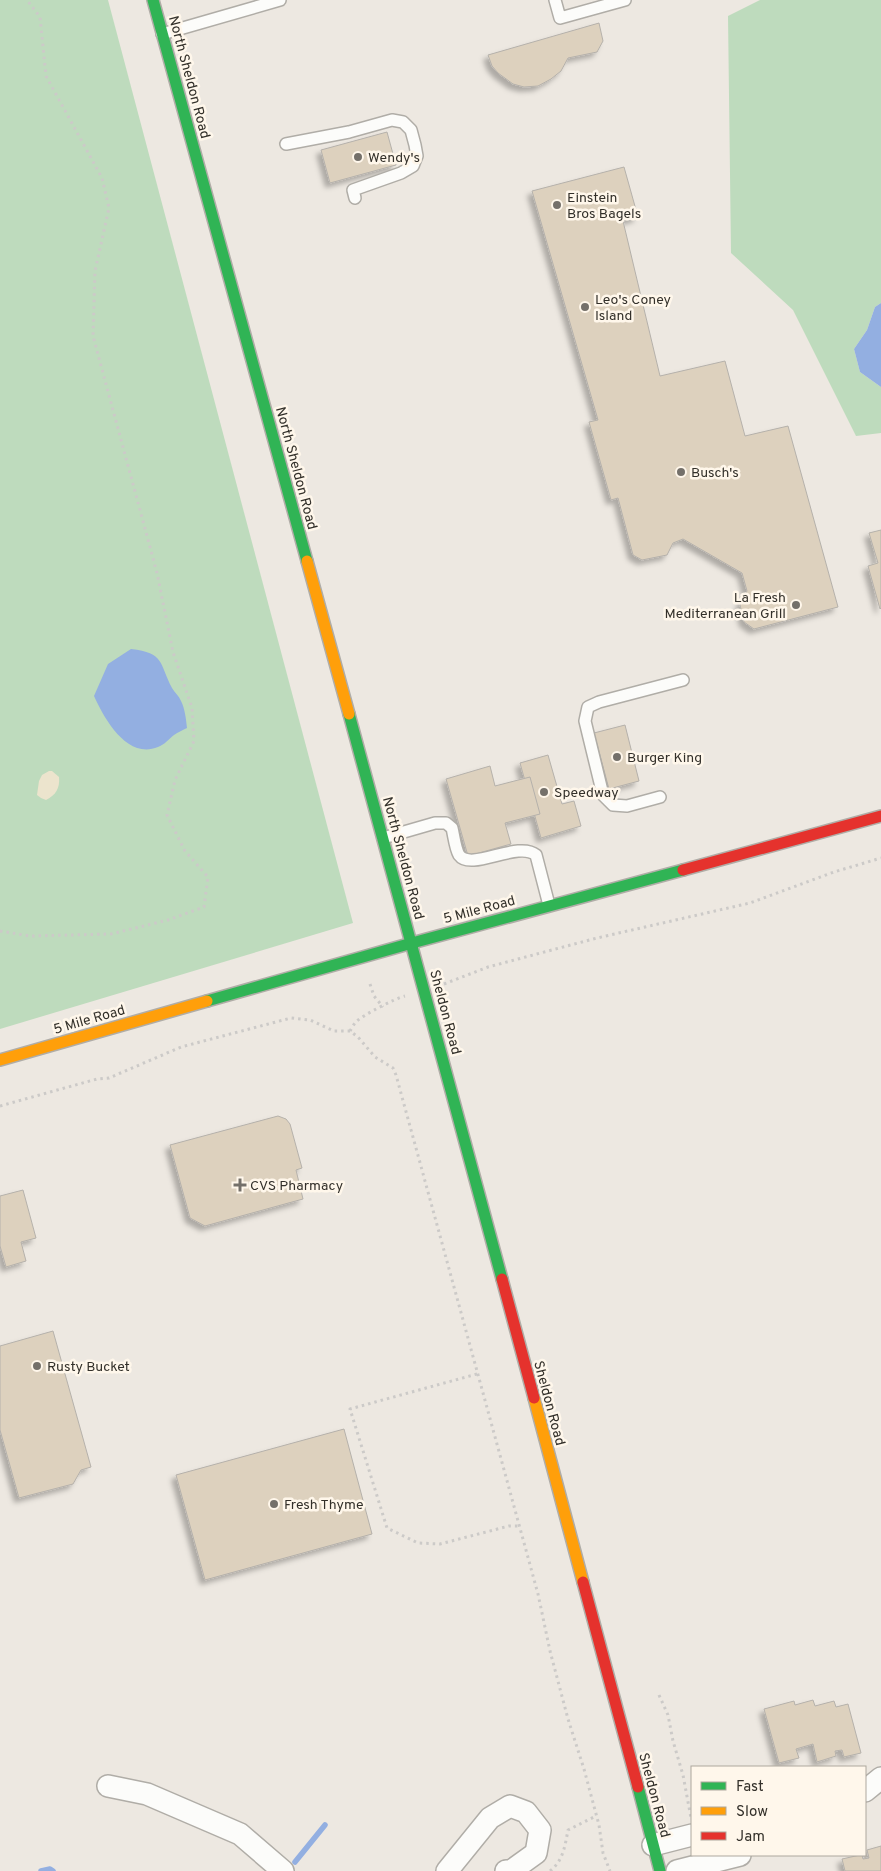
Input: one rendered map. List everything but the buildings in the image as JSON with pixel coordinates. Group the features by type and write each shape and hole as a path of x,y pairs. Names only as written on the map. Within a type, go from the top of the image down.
{"main road":[{"name":"North Sheldon Road","path":"153,0 412,943"},
{"name":"5 Mile Road","path":"0,1060 412,943 881,816"},
{"name":"Sheldon Road","path":"412,943 660,1871"}],"street":[{"path":"866,1790 881,1778"},
{"path":"108,1786 147,1794 240,1834 283,1871"},
{"path":"447,1871 490,1818 510,1806 526,1812 540,1830 536,1853 511,1870 506,1871"},
{"path":"653,1845 691,1836"},
{"path":"677,1871 736,1856"}],"lane":[{"path":"162,34 242,5 280,0"},
{"path":"555,0 560,18 625,0"},
{"path":"286,144 349,132 392,120 403,122 411,130 415,144 417,156 413,166 353,190 355,198"},
{"path":"660,797 627,806 613,805 608,800 604,795 585,721 588,708 599,702 683,680"},
{"path":"382,838 435,824 446,823 452,828 459,854 464,859 478,859 516,851 530,851 536,855 550,905"}],"path":[{"path":"0,931 30,936 111,934 168,920 204,907 208,877 185,851 167,815 175,780 194,741 192,708 173,652 157,573 93,336 95,271 109,208 102,178 46,76 40,17 27,0"},
{"path":"450,982 488,968 588,940 750,903 834,872 881,858"},
{"path":"370,984 374,996 383,1007"},
{"path":"350,1031 357,1020 383,1007 392,1000"},
{"path":"0,1106 97,1078 109,1078 181,1047 291,1018 310,1020 334,1031 350,1031 358,1037 375,1057 393,1068 538,1594 550,1651 596,1816 603,1853 610,1871"},
{"path":"477,1374 350,1409 387,1528 418,1543 440,1544 510,1526 518,1526"},
{"path":"659,1695 668,1715 683,1775 691,1818"},
{"path":"550,1871 555,1867 564,1852 568,1830 596,1816"}],"green space":[{"path":"0,0 108,0 353,923 0,1029"},
{"path":"760,0 881,0 881,303 875,307 867,330 854,349 860,372 881,387 881,433 856,436 793,310 731,253 728,16"}],"sand":[{"path":"52,771 59,777 59,785 57,791 46,800 37,795 42,775"}],"water":[{"path":"881,303 881,387 860,372 854,349 867,330 875,307"},
{"path":"131,649 150,653 159,661 172,688 181,701 186,718 187,728 160,746 147,749 136,748 118,735 110,725 94,696 108,664"}],"waterway":[{"path":"295,1862 325,1825"},
{"path":"41,1871 50,1869 53,1871"}],"traffic: fast":[{"path":"153,0 307,561"},
{"path":"349,714 502,1279"},
{"path":"207,1001 412,943 683,870"},
{"path":"638,1787 660,1871"}],"traffic: slow":[{"path":"307,561 349,714"},
{"path":"0,1060 207,1001"},
{"path":"534,1398 583,1582"}],"traffic: jam":[{"path":"683,870 881,816"},
{"path":"502,1279 534,1398"},
{"path":"583,1582 638,1787"}],"place":[{"name":"Wendy's","path":"358,157"},
{"name":"Einstein Bros Bagels","path":"557,205"},
{"name":"Leo's Coney Island","path":"585,307"},
{"name":"Busch's","path":"681,472"},
{"name":"La Fresh Mediterranean Grill","path":"796,605"},
{"name":"Burger King","path":"617,757"},
{"name":"Speedway","path":"544,792"},
{"name":"CVS Pharmacy","path":"240,1185"},
{"name":"Rusty Bucket","path":"37,1366"},
{"name":"Fresh Thyme","path":"274,1504"}]}
